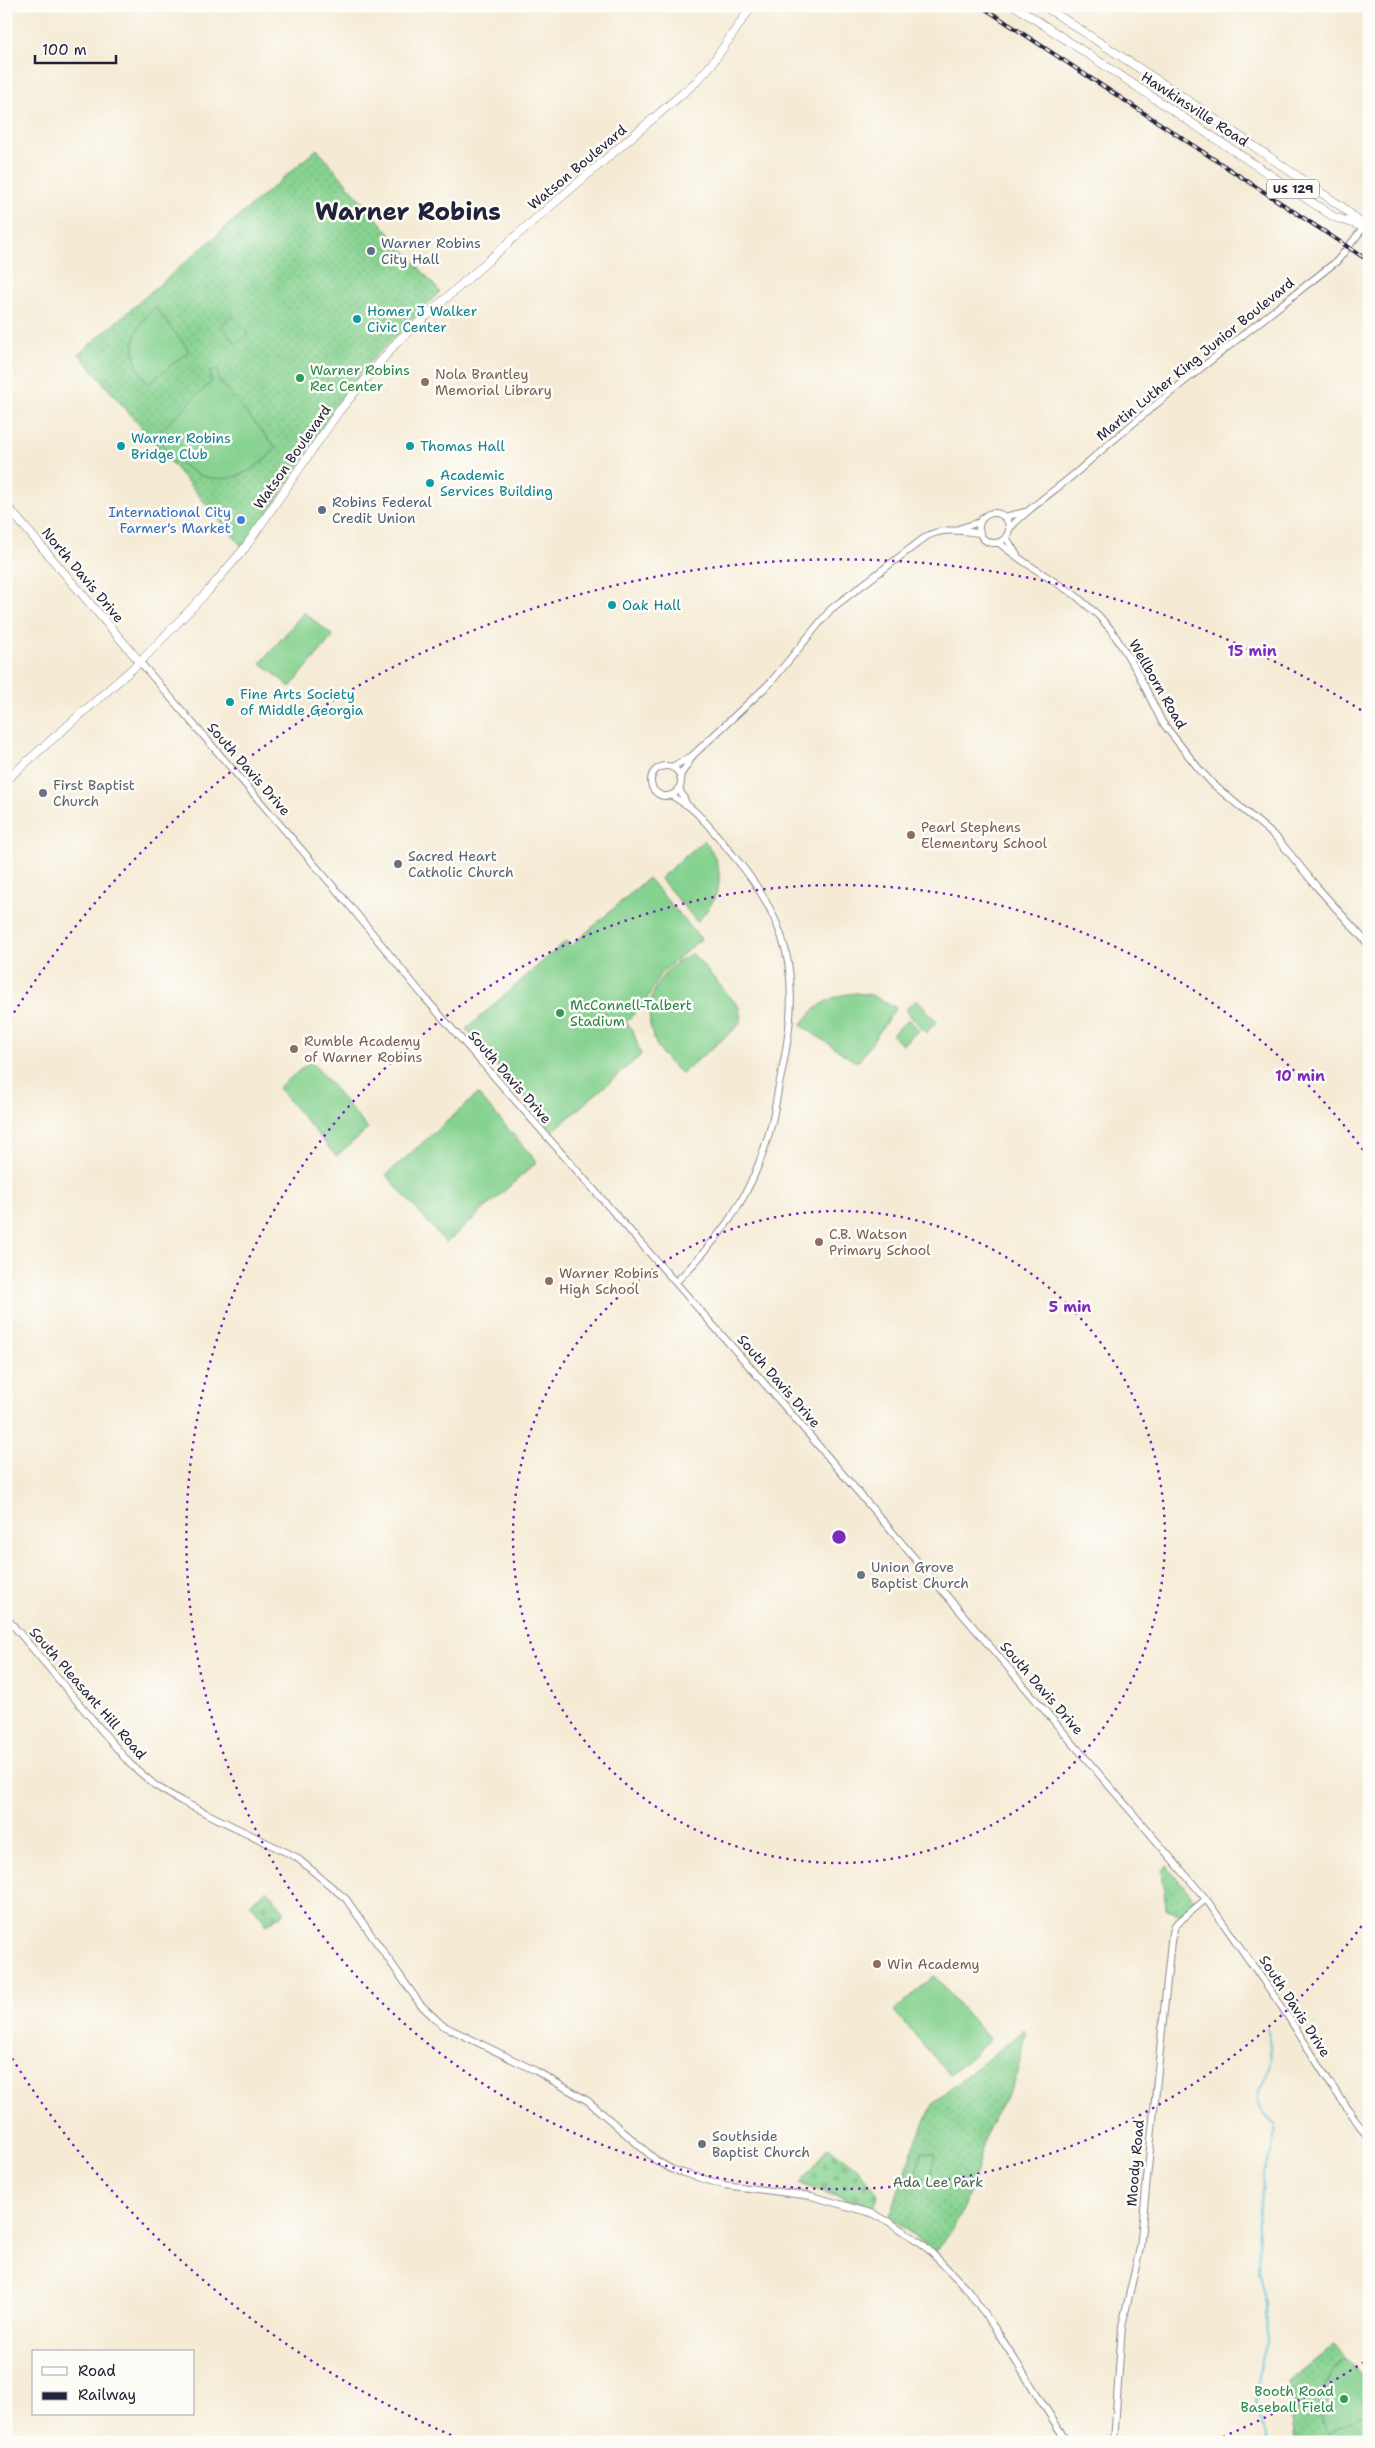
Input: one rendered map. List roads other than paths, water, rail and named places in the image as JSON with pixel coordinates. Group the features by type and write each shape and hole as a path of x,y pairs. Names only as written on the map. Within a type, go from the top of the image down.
{"main road":[{"name":"Watson Boulevard","path":"6,780 140,662 208,592 244,549 338,411 397,342 518,234 696,82 711,65 752,6"},
{"name":"Hawkinsville Road","path":"1015,6 1334,217 1366,229"},
{"name":"Hawkinsville Road","path":"1044,6 1177,93 1342,207 1366,229"},
{"name":"North Davis Drive","path":"6,505 140,662"}],"street":[{"name":"Martin Luther King Junior Boulevard","path":"1009,530 1026,512 1049,496 1131,424 1337,261 1366,229 1369,216"},
{"name":"Martin Luther King Junior Boulevard","path":"1004,516 1026,512"},
{"path":"687,805 670,795 657,794 650,783 655,770 664,766 672,767 692,756 771,682 831,609 927,536 936,532 957,529 980,522 991,514 1004,516 1009,530 1006,537 999,543"},
{"path":"980,522 980,533 985,541 999,543 1018,556"},
{"path":"957,529 980,533"},
{"path":"1006,537 1018,556"},
{"name":"Wellborn Road","path":"1018,556 1075,594 1098,615 1123,647 1162,722 1175,739 1214,785 1277,838 1317,887 1369,945"},
{"name":"South Davis Drive","path":"140,662 350,906 420,992 516,1104 676,1282 1206,1899 1277,2000 1341,2100 1369,2139"},
{"path":"676,1282 711,1246 724,1229 745,1197 759,1166 770,1132 786,1055 792,1000 790,972 784,942 765,898 737,861 687,805 679,788 680,776 692,756"},
{"path":"672,767 680,776"},
{"path":"670,795 679,788"},
{"name":"South Pleasant Hill Road","path":"6,1617 130,1764 156,1786 185,1803 296,1857 346,1899 420,2004 442,2024 536,2071 588,2101 656,2161 673,2170 724,2186 811,2196 874,2214 892,2223 924,2245 966,2288 998,2333 1067,2442"},
{"name":"Moody Road","path":"1114,2442 1122,2326 1140,2248 1171,1941 1175,1926 1206,1899"}],"waterway":[{"path":"1266,2028 1271,2059 1258,2094 1258,2100 1260,2107 1275,2126 1273,2150 1264,2173 1259,2219 1258,2271 1266,2304 1267,2341 1258,2377 1256,2401 1257,2413 1268,2442"}],"railway":[{"path":"981,6 1369,261"}],"place":[{"name":"Warner Robins City Hall","path":"371,251"},
{"name":"Homer J Walker Civic Center","path":"357,319"},
{"name":"Warner Robins Rec Center","path":"300,378"},
{"name":"Nola Brantley Memorial Library","path":"425,382"},
{"name":"Warner Robins Bridge Club","path":"121,446"},
{"name":"Thomas Hall","path":"410,446"},
{"name":"Academic Services Building","path":"430,483"},
{"name":"Robins Federal Credit Union","path":"322,510"},
{"name":"International City Farmer's Market","path":"241,520"},
{"name":"Oak Hall","path":"612,605"},
{"name":"Fine Arts Society of Middle Georgia","path":"230,702"},
{"name":"First Baptist Church","path":"43,793"},
{"name":"Pearl Stephens Elementary School","path":"911,835"},
{"name":"Sacred Heart Catholic Church","path":"398,864"},
{"name":"McConnell-Talbert Stadium","path":"560,1013"},
{"name":"Rumble Academy of Warner Robins","path":"294,1049"},
{"name":"C.B. Watson Primary School","path":"819,1242"},
{"name":"Warner Robins High School","path":"549,1281"},
{"name":"Union Grove Baptist Church","path":"861,1575"},
{"name":"Win Academy","path":"877,1964"},
{"name":"Southside Baptist Church","path":"702,2144"},
{"name":"Booth Road Baseball Field","path":"1344,2399"}],"district":[{"name":"Warner Robins","path":"408,212"}],"park label":[{"name":"Ada Lee Park","path":"938,2182"}]}
